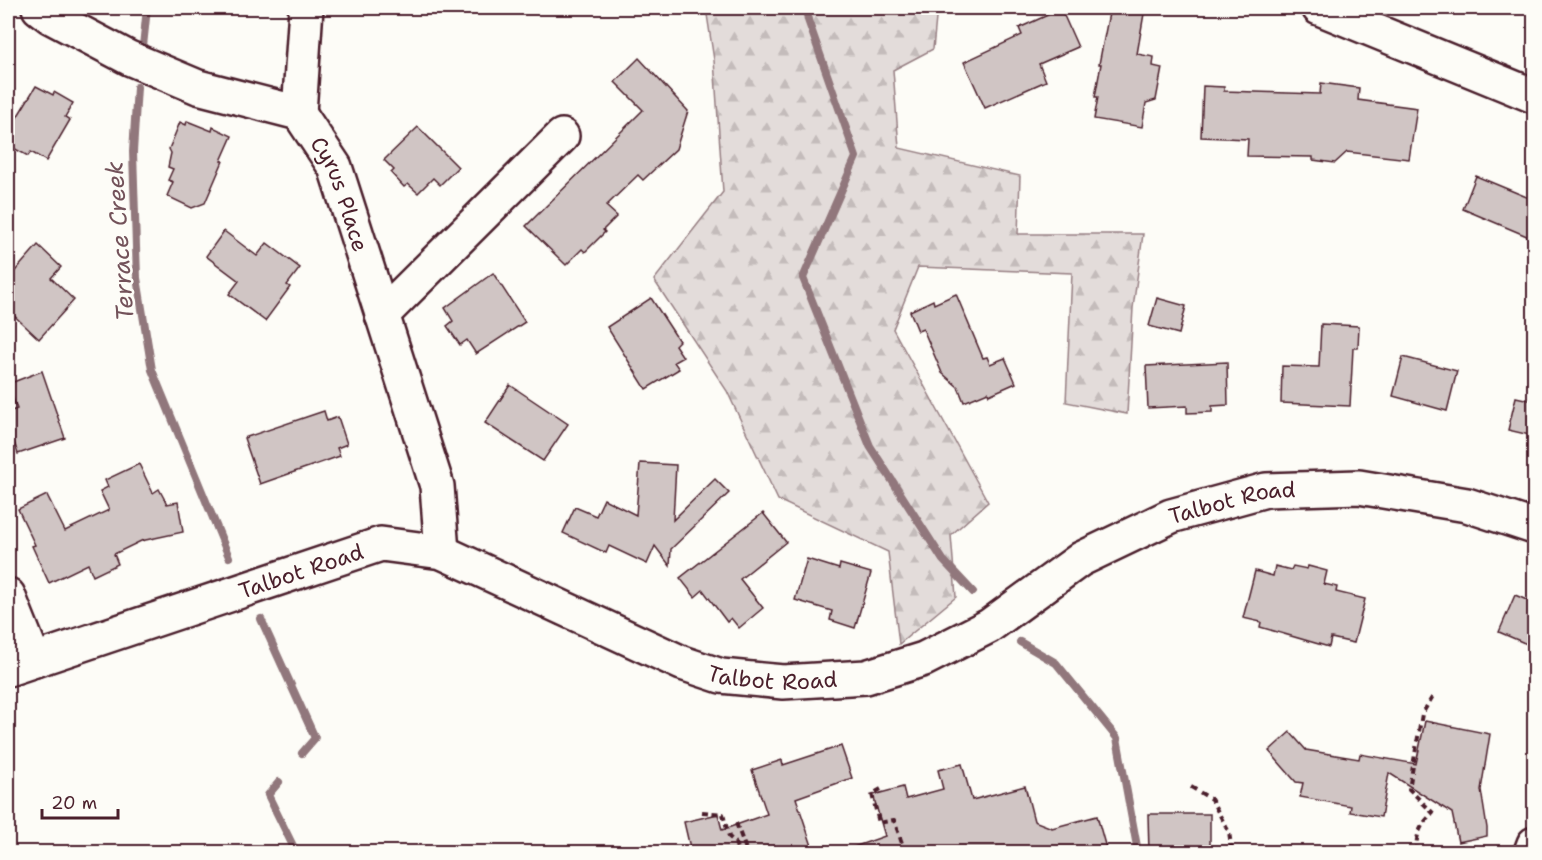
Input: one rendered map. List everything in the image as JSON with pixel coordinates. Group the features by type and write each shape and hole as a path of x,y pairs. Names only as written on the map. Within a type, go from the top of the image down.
{"street":[{"name":"Cyrus Place","path":"39,8 51,17 129,58 198,87 299,113 335,167 437,486 442,552"},
{"path":"299,113 306,8"},
{"path":"1319,8 1534,96"},
{"path":"382,315 562,136"},
{"name":"Talbot Road","path":"20,665 381,544 442,552 682,663 721,676 783,682 866,677 924,659 989,626 1081,559 1171,516 1266,490 1359,487 1467,505 1534,527"},
{"path":"8,595 20,665"},
{"path":"1531,852 1534,844"}],"path":[{"path":"1416,852 1416,842 1422,823 1433,813 1409,789 1422,714 1433,696"},
{"path":"1191,786 1211,799 1229,832 1232,852"},
{"path":"881,789 872,794 879,823 894,820 905,852"},
{"path":"702,812 723,814 729,837 735,842 738,852"},
{"path":"736,823 747,852"}],"green space":[{"path":"706,8 937,8 933,49 893,70 899,148 1020,176 1018,234 1143,234 1133,308 1127,414 1066,402 1072,273 918,267 893,329 988,502 951,535 956,597 899,644 888,552 778,500 727,391 654,280 723,192 714,60"}],"building":[{"path":"1110,8 1145,8 1137,54 1154,57 1153,66 1162,68 1156,100 1146,103 1142,127 1094,119 1101,64 1099,64"},
{"path":"1061,9 1078,47 1039,64 1046,81 985,108 964,62 1022,35 1019,28"},
{"path":"639,58 688,111 676,149 643,180 638,175 606,206 617,216 585,252 582,249 566,265 526,226 643,110 615,82"},
{"path":"1321,83 1359,88 1358,100 1417,108 1409,159 1347,152 1335,163 1313,160 1313,157 1247,156 1248,139 1201,137 1203,86 1224,87 1224,91 1320,94"},
{"path":"36,86 53,95 54,92 73,103 65,117 70,120 46,161 31,152 28,156 8,145 8,124 13,124"},
{"path":"187,121 212,131 213,127 232,136 205,203 192,208 167,196 173,182 168,180 173,169 168,167 171,153 169,149 180,122 186,125"},
{"path":"418,127 458,167 440,185 433,178 418,193 408,184 404,187 391,173 394,170 384,160"},
{"path":"1476,176 1534,200 1534,239 1463,209"},
{"path":"224,231 257,256 267,243 300,268 287,285 290,287 265,321 229,294 239,281 206,256"},
{"path":"38,245 61,267 51,278 74,300 39,339 8,310 8,279"},
{"path":"493,273 525,322 476,354 467,340 460,345 447,326 453,321 445,308"},
{"path":"956,294 983,358 987,357 990,364 1005,358 1016,383 989,395 988,392 964,402 958,387 942,373 923,329 918,331 910,311 933,300 934,304"},
{"path":"651,298 679,341 675,345 683,357 674,362 679,369 646,389 607,327"},
{"path":"1157,298 1186,306 1179,334 1149,326"},
{"path":"1321,324 1359,326 1358,348 1353,348 1350,406 1281,403 1282,366 1319,367"},
{"path":"1403,357 1457,371 1447,411 1393,396"},
{"path":"1227,362 1228,405 1212,406 1212,412 1187,413 1187,406 1148,408 1146,366"},
{"path":"42,371 65,438 18,454 8,424 8,412 17,409 8,384"},
{"path":"510,385 568,424 543,461 485,423"},
{"path":"1516,397 1534,401 1534,436 1508,430"},
{"path":"324,411 327,421 338,417 347,444 337,448 340,456 260,484 244,438"},
{"path":"640,463 676,465 673,520 715,479 729,493 671,549 670,566 655,546 647,564 609,546 606,553 563,533 575,507 596,516 604,499 636,515"},
{"path":"139,464 153,493 159,489 167,504 178,502 183,532 141,541 114,554 118,564 93,576 88,564 49,583 18,509 47,495 65,531 109,510 100,491 108,487 105,480"},
{"path":"763,513 786,542 740,579 763,608 739,628 731,618 727,622 703,590 695,597 680,578"},
{"path":"807,559 839,569 840,564 871,573 855,628 830,620 832,611 795,600"},
{"path":"1275,566 1291,570 1293,566 1307,569 1308,566 1327,571 1324,584 1337,587 1336,592 1365,599 1354,643 1331,638 1329,647 1260,627 1261,622 1243,618 1255,571 1273,576"},
{"path":"1515,595 1534,603 1534,647 1499,632"},
{"path":"1425,721 1490,734 1481,790 1487,836 1458,842 1452,813 1389,773 1381,817 1350,812 1351,806 1300,797 1303,783 1296,782 1269,751 1290,732 1306,750 1359,759 1360,754 1416,764"},
{"path":"841,746 852,778 796,798 814,852 691,852 684,822 718,814 722,830 767,814 752,770 782,760 783,765"},
{"path":"962,764 972,800 1025,786 1034,821 1052,828 1097,816 1107,852 848,852 848,849 885,836 873,795 903,787 906,799 943,789 938,770"},
{"path":"1148,814 1210,814 1210,852 1149,852"}],"waterway":[{"name":"Terrace Creek","path":"143,46 147,8"},
{"path":"806,8 808,20 856,157 803,278 870,446 943,560 973,592"},
{"name":"Terrace Creek","path":"137,87 133,152 137,278 152,370 229,557"},
{"name":"Terrace Creek","path":"261,619 315,738 302,753"},
{"path":"1020,642 1056,663 1117,738 1138,852"},
{"name":"Terrace Creek","path":"279,782 268,795 296,852"}]}
